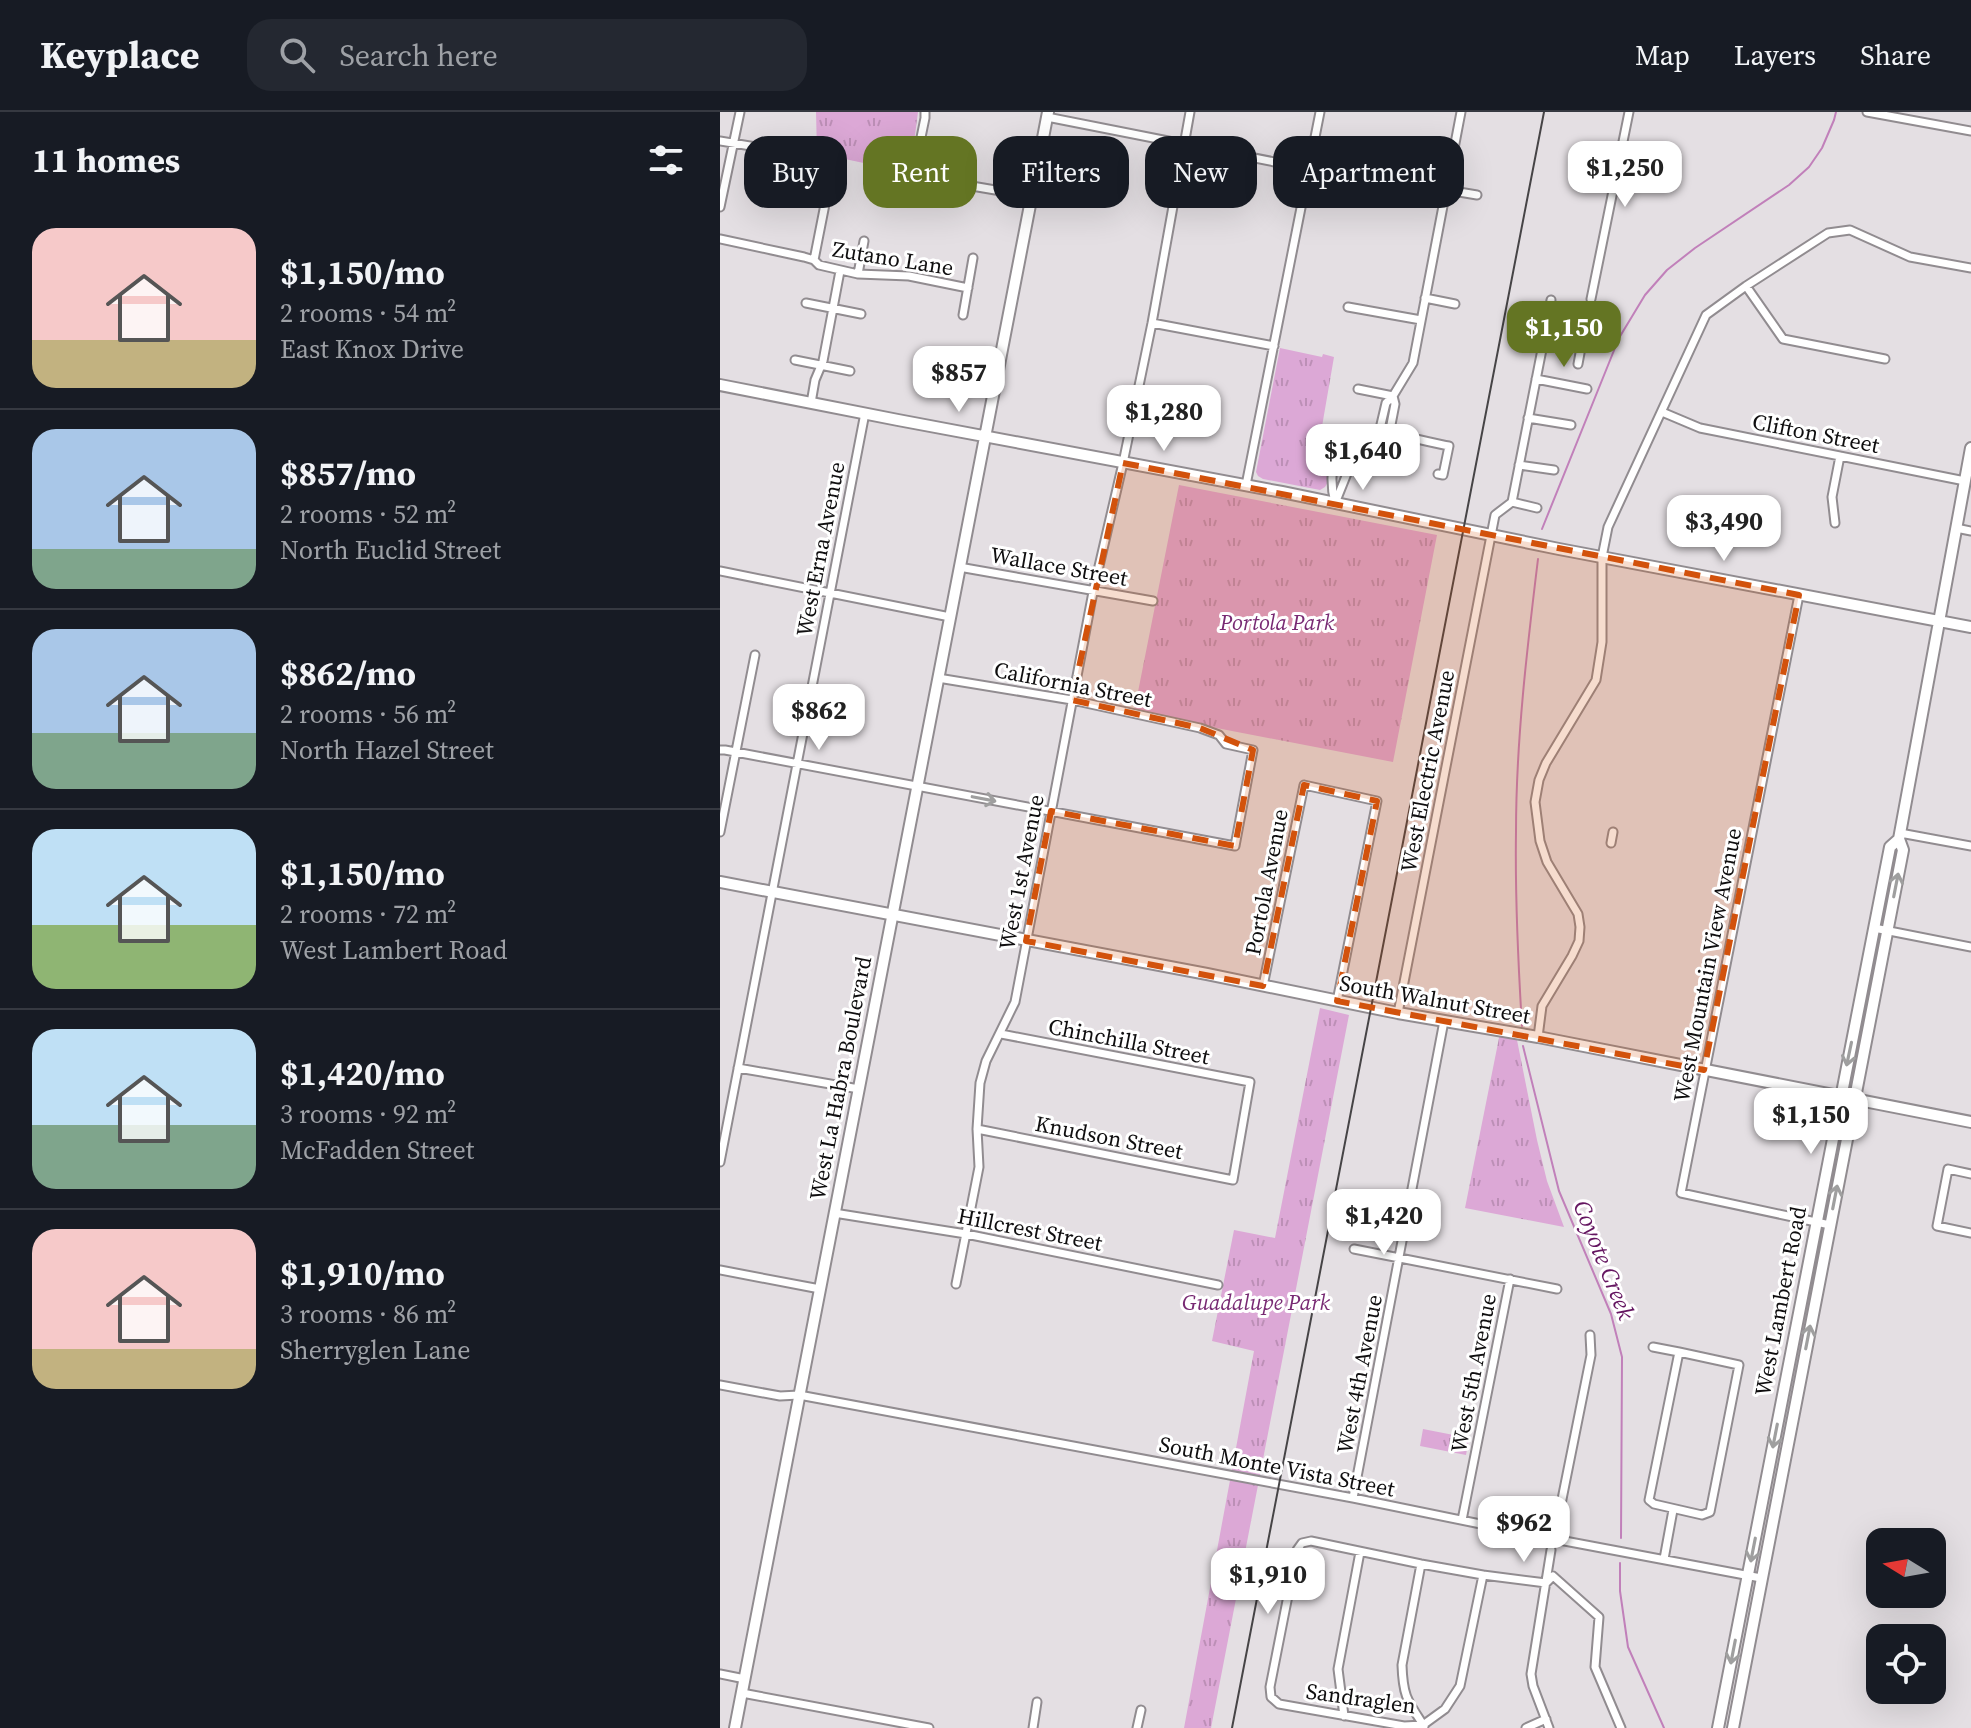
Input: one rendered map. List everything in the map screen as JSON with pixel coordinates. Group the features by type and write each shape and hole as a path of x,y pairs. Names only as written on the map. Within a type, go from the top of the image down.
{"main road":[{"name":"West La Habra Boulevard","path":"735,1728 1047,115"},
{"path":"720,385 1971,627"},
{"name":"West Lambert Road","path":"1733,1728 1903,850 1899,836 1971,448"},
{"name":"West Lambert Road","path":"1718,1728 1890,847 1899,836"},
{"name":"South Walnut Street","path":"720,882 1971,1122"}],"street":[{"path":"720,207 740,112"},
{"path":"925,112 913,176 993,190"},
{"name":"West 1st Avenue","path":"1186,136 1190,112"},
{"path":"1315,136 1320,112"},
{"path":"1457,136 1461,112"},
{"path":"1591,299 1629,112"},
{"path":"1867,112 1971,131"},
{"path":"1047,115 1146,136"},
{"path":"720,141 744,146"},
{"path":"1464,193 1477,195"},
{"path":"814,260 824,208"},
{"name":"West 1st Avenue","path":"956,1284 979,1167 977,1129 980,1083 986,1061 1015,1002 1093,592 1123,463 1173,208"},
{"path":"1246,485 1301,208"},
{"path":"1379,433 1386,403 1413,363 1443,208"},
{"path":"1538,1037 1542,1006 1572,956 1579,941 1580,927 1578,914 1547,862 1540,841 1535,802 1539,780 1596,680 1602,642 1602,557 1608,527 1706,315 1828,233 1850,230 1910,257 1971,268"},
{"name":"Zutano Lane","path":"720,239 814,260 819,265 840,271 909,276 968,288"},
{"path":"858,274 864,241"},
{"path":"963,315 973,258"},
{"path":"811,403 840,271"},
{"path":"1746,286 1783,339 1885,359"},
{"path":"1425,298 1455,304"},
{"path":"1491,535 1495,515 1512,502 1551,300"},
{"path":"806,303 861,314"},
{"path":"1348,307 1421,320"},
{"path":"1578,364 1586,319 1614,324"},
{"path":"1152,323 1274,346"},
{"path":"1547,324 1584,331"},
{"path":"795,360 850,371"},
{"path":"1536,379 1587,389"},
{"path":"1358,389 1393,396"},
{"path":"1389,435 1395,404 1393,396"},
{"name":"Clifton Street","path":"1662,412 1700,428 1965,481"},
{"name":"West Erna Avenue","path":"720,1162 865,413"},
{"path":"1528,418 1571,425"},
{"path":"1335,503 1348,471 1355,431"},
{"path":"1335,503 1331,486 1339,441 1341,436 1355,431 1449,446 1443,475 1438,474"},
{"path":"1835,523 1832,497 1840,456"},
{"path":"1519,465 1554,470"},
{"path":"1512,502 1537,508"},
{"path":"1956,528 1971,531"},
{"name":"West Electric Avenue","path":"1398,1013 1491,535"},
{"name":"Wallace Street","path":"959,567 1153,601"},
{"path":"720,571 950,617"},
{"name":"West Mountain View Avenue","path":"1799,595 1681,1193 1830,1225"},
{"path":"720,832 755,655"},
{"name":"California Street","path":"938,678 1072,700 1200,728 1219,735 1226,744 1253,750 1235,846 1051,811"},
{"path":"720,750 1051,811"},
{"name":"Portola Avenue","path":"1263,986 1304,785 1377,801 1337,1001"},
{"path":"1611,843 1613,832"},
{"path":"1899,836 1971,846"},
{"path":"1874,928 1971,947"},
{"name":"West 4th Avenue","path":"1353,1498 1444,1021"},
{"name":"Chinchilla Street","path":"1001,1034 1250,1082 1233,1180"},
{"path":"738,1068 859,1089"},
{"name":"Knudson Street","path":"977,1129 1233,1180"},
{"path":"1971,1174 1948,1169 1937,1226 1971,1233"},
{"name":"Hillcrest Street","path":"834,1213 966,1234 1218,1285"},
{"path":"1354,1249 1557,1289"},
{"path":"720,1270 820,1289"},
{"name":"West 5th Avenue","path":"1462,1520 1510,1279"},
{"path":"1554,1539 1591,1355 1590,1335"},
{"path":"1653,1347 1679,1352 1739,1365 1710,1512 1702,1515 1673,1510 1649,1500 1679,1352"},
{"name":"South Monte Vista Street","path":"720,1385 780,1396 799,1395 1761,1578"},
{"path":"1664,1559 1673,1510"},
{"name":"Sandraglen","path":"1360,1552 1311,1541 1302,1543 1297,1550 1270,1687 1271,1697 1279,1704 1404,1726 1424,1726 1445,1709 1460,1686 1483,1575"},
{"path":"1549,1728 1531,1674 1551,1550"},
{"path":"1344,1716 1338,1669 1360,1552 1483,1575 1546,1583"},
{"path":"1421,1564 1402,1665 1404,1694 1424,1726"},
{"path":"1546,1583 1553,1576 1599,1617 1595,1667 1621,1728"},
{"path":"720,1674 745,1679"},
{"path":"742,1693 929,1728"},
{"path":"1033,1728 1037,1702"},
{"path":"1137,1728 1141,1710"},
{"path":"1526,1728 1546,1719"}],"highlighted area":[{"path":"1123,463 1799,595 1704,1070 1337,1001 1377,801 1304,785 1263,986 1026,941 1051,811 1235,846 1253,750 1200,728 1072,700"}],"green space":[{"path":"816,112 918,112 915,136 863,136 863,163 847,159 847,136 817,136"},
{"path":"1280,348 1334,357 1320,438 1333,442 1332,454 1328,461 1328,482 1320,490 1263,479 1256,472"},
{"name":"Portola Park","path":"1179,485 1437,535 1393,762 1134,712"},
{"name":"Guadalupe Park","path":"1320,1008 1349,1015 1211,1728 1184,1728 1254,1351 1212,1341 1234,1230 1275,1238"},
{"path":"1500,1033 1516,1035 1547,1181 1564,1227 1465,1208"},
{"path":"1423,1429 1469,1438 1466,1455 1420,1446"}],"waterway":[{"name":"Coyote Creek","path":"1542,529 1619,338 1645,295 1667,270 1695,248 1789,185 1809,167 1822,148 1836,112"},
{"name":"Coyote Creek","path":"1522,1026 1516,904 1516,798 1523,695 1538,559"},
{"name":"Coyote Creek","path":"1523,1046 1559,1191 1611,1314 1622,1357 1621,1538"},
{"name":"Coyote Creek","path":"1620,1563 1620,1591 1628,1647 1664,1728"}],"railway":[{"path":"1232,1728 1544,112"}]}
